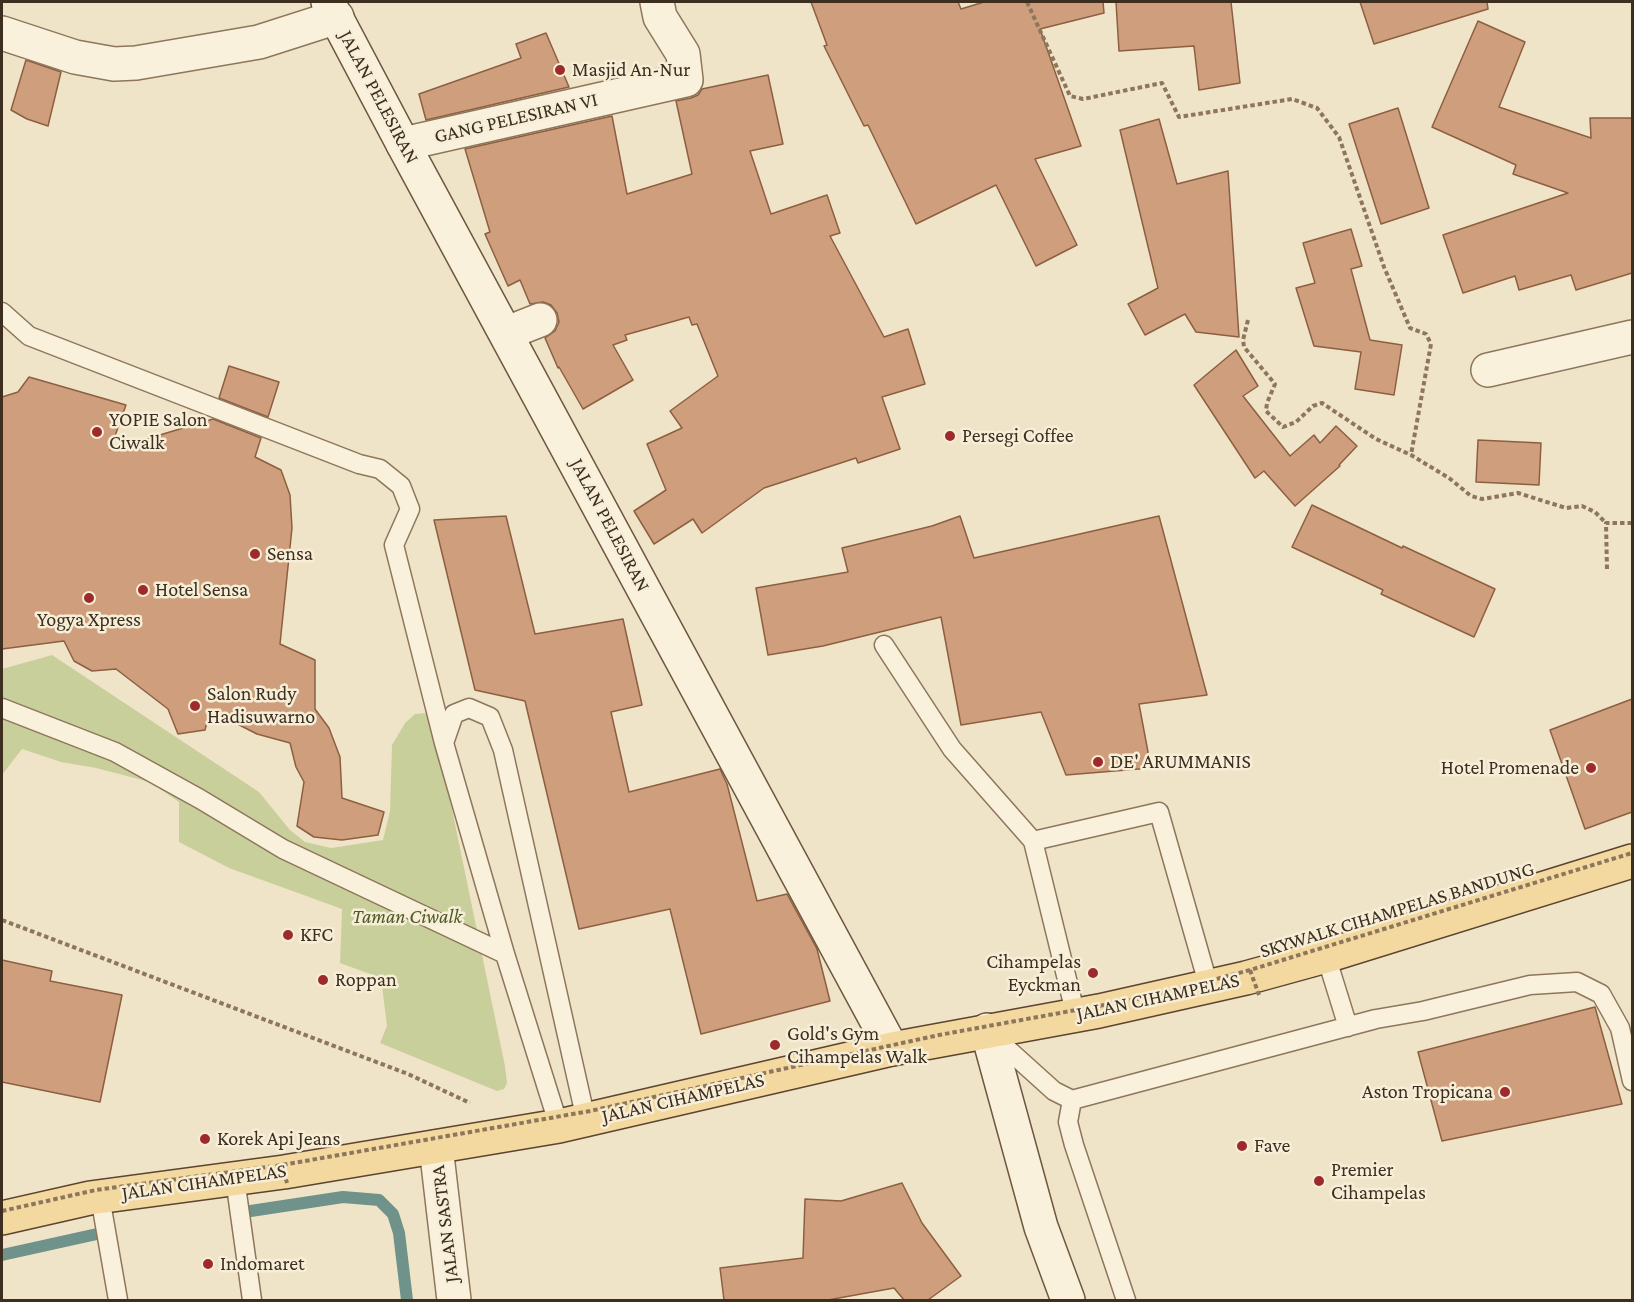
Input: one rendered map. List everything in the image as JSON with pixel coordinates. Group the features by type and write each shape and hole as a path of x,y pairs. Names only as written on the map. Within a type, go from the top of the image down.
{"main road":[{"name":"JALAN CIHAMPELAS","path":"2,1218 100,1197 235,1179 559,1126 892,1049 987,1030 1076,1016 1209,987 1326,956 1632,861"}],"street":[{"name":"GANG PELESIRAN VI","path":"403,144 686,80 682,54 660,17 657,2"},
{"name":"JALAN PELESIRAN","path":"333,9 403,144 892,1049"},
{"path":"2,33 75,57 114,64 168,58 259,42 333,9"},
{"path":"507,333 540,320"},
{"path":"1488,370 1632,337"},
{"path":"987,1030 1041,1227 1068,1300"},
{"name":"JALAN SASTRA","path":"436,1147 454,1300"}],"lane":[{"path":"2,312 29,336 359,464 380,469 401,486 410,509 394,544 444,743 505,954 559,1126"},
{"path":"884,645 952,749 1033,841 1076,1016"},
{"path":"2,708 115,752 283,849 505,954"},
{"path":"444,743 454,714 469,708 490,717 503,750 559,1126"},
{"path":"1033,841 1159,812 1209,987"},
{"path":"1326,956 1348,1027"},
{"path":"987,1030 1054,1091 1072,1100 1348,1027 1492,996 1530,985 1577,982 1602,994 1620,1028 1632,1081"},
{"path":"1072,1100 1068,1122 1074,1145 1126,1300"},
{"path":"235,1179 252,1300"},
{"path":"100,1197 118,1300"}],"path":[{"path":"1027,2 1070,96 1083,99 1162,83 1179,117 1292,99 1317,108 1339,137 1384,267 1410,328 1426,334 1431,344 1411,455"},
{"path":"1248,320 1243,340 1244,346 1275,384 1266,411 1283,427 1296,422 1313,406 1322,403 1376,439 1411,455 1449,478 1471,496 1482,499 1518,493 1566,508 1582,506 1595,512 1606,523 1632,523"},
{"path":"1606,523 1606,569"},
{"name":"SKYWALK CIHAMPELAS BANDUNG","path":"2,1211 96,1190 282,1165 590,1111 939,1035 1153,996 1250,970 1632,853"},
{"path":"2,920 408,1074 471,1103"},
{"path":"1250,970 1259,995"},
{"path":"502,1118 559,1126"},
{"path":"282,1165 287,1183"}],"green space":[{"name":"Taman Ciwalk","path":"52,655 259,792 290,830 305,842 331,848 383,840 390,811 392,745 405,723 415,714 425,713 432,718 505,1066 507,1083 504,1089 497,1091 380,1043 387,1026 381,978 340,963 342,909 229,868 179,842 179,802 150,782 96,768 61,762 22,749 2,775 2,669"}],"building":[{"path":"811,2 958,2 961,9 984,2 1103,2 1104,13 1040,29 1081,146 1035,159 1077,245 1036,266 996,185 916,224 868,125 864,126 824,46 827,45"},
{"path":"1116,2 1231,2 1240,83 1199,90 1194,46 1119,51"},
{"path":"1360,2 1487,2 1488,9 1374,44"},
{"path":"1478,21 1525,42 1499,107 1591,138 1590,118 1632,118 1632,273 1576,290 1571,275 1519,290 1515,276 1463,293 1443,235 1568,193 1513,174 1516,165 1432,127"},
{"path":"546,33 569,87 426,120 419,94 521,58 516,44"},
{"path":"26,60 61,72 48,126 27,119 11,110"},
{"path":"768,75 783,144 750,151 771,214 827,195 840,233 830,236 884,337 908,329 925,384 882,397 900,449 858,463 856,458 764,488 702,533 693,519 654,544 634,511 666,490 647,444 682,428 670,411 718,376 697,324 692,325 689,317 625,335 627,340 613,345 633,380 583,409 558,368 545,338 555,331 559,322 557,313 551,305 543,302 530,304 520,280 508,286 485,234 490,232 465,149 612,116 627,194 692,174 676,101 698,95 702,89"},
{"path":"1398,108 1429,208 1381,224 1349,124"},
{"path":"1159,119 1177,184 1228,171 1239,337 1196,332 1185,314 1145,335 1128,304 1158,288 1120,130"},
{"path":"1351,229 1362,266 1351,269 1370,340 1402,345 1394,395 1355,389 1361,352 1314,346 1296,288 1315,283 1303,243"},
{"path":"1236,350 1258,386 1243,396 1290,456 1314,435 1320,443 1336,426 1357,446 1340,466 1295,506 1264,471 1255,478 1194,385"},
{"path":"229,366 279,382 268,417 219,398"},
{"name":"Hotel Sensa","path":"29,377 126,405 110,450 213,419 261,438 255,457 281,470 290,495 292,528 280,644 315,660 315,709 329,728 340,757 342,798 384,812 378,835 342,840 314,837 297,826 304,782 296,767 290,743 257,734 210,710 205,730 178,734 168,709 116,669 92,671 74,661 64,641 2,649 2,397 18,392"},
{"path":"1478,440 1541,443 1539,485 1476,482"},
{"path":"1312,505 1495,589 1474,637 1381,594 1383,590 1292,547"},
{"path":"506,516 535,634 623,619 642,705 611,712 629,792 720,769 727,784 757,901 787,894 817,949 830,1001 701,1034 670,909 579,929 525,701 475,690 434,520"},
{"path":"960,516 974,558 1159,516 1207,695 1139,704 1151,768 1066,775 1041,712 961,725 941,617 823,646 768,655 756,588 848,572 842,548 932,526"},
{"name":"Hotel Promenade","path":"1632,699 1632,812 1585,829 1550,730"},
{"path":"2,960 52,971 50,981 122,995 100,1102 2,1082"},
{"path":"1595,1007 1622,1104 1442,1141 1418,1052"},
{"path":"902,1183 922,1223 961,1276 928,1300 904,1300 894,1288 828,1300 724,1300 720,1268 803,1258 805,1199 841,1201"}],"waterway":[{"path":"244,1212 343,1197 379,1200 393,1214 399,1233 407,1300"},
{"path":"2,1255 97,1234"}],"place":[{"name":"Masjid An-Nur","path":"560,70"},
{"name":"YOPIE Salon Ciwalk","path":"97,432"},
{"name":"Persegi Coffee","path":"950,436"},
{"name":"Sensa","path":"255,554"},
{"name":"Hotel Sensa","path":"143,590"},
{"name":"Yogya Xpress","path":"89,598"},
{"name":"Salon Rudy Hadisuwarno","path":"195,706"},
{"name":"DE' ARUMMANIS","path":"1098,762"},
{"name":"Hotel Promenade","path":"1591,768"},
{"name":"KFC","path":"288,935"},
{"name":"Cihampelas Eyckman","path":"1093,973"},
{"name":"Roppan","path":"323,980"},
{"name":"Gold's Gym Cihampelas Walk","path":"775,1045"},
{"name":"Aston Tropicana","path":"1505,1092"},
{"name":"Korek Api Jeans","path":"205,1139"},
{"name":"Fave","path":"1242,1146"},
{"name":"Premier Cihampelas","path":"1319,1181"},
{"name":"Indomaret","path":"208,1264"}]}
